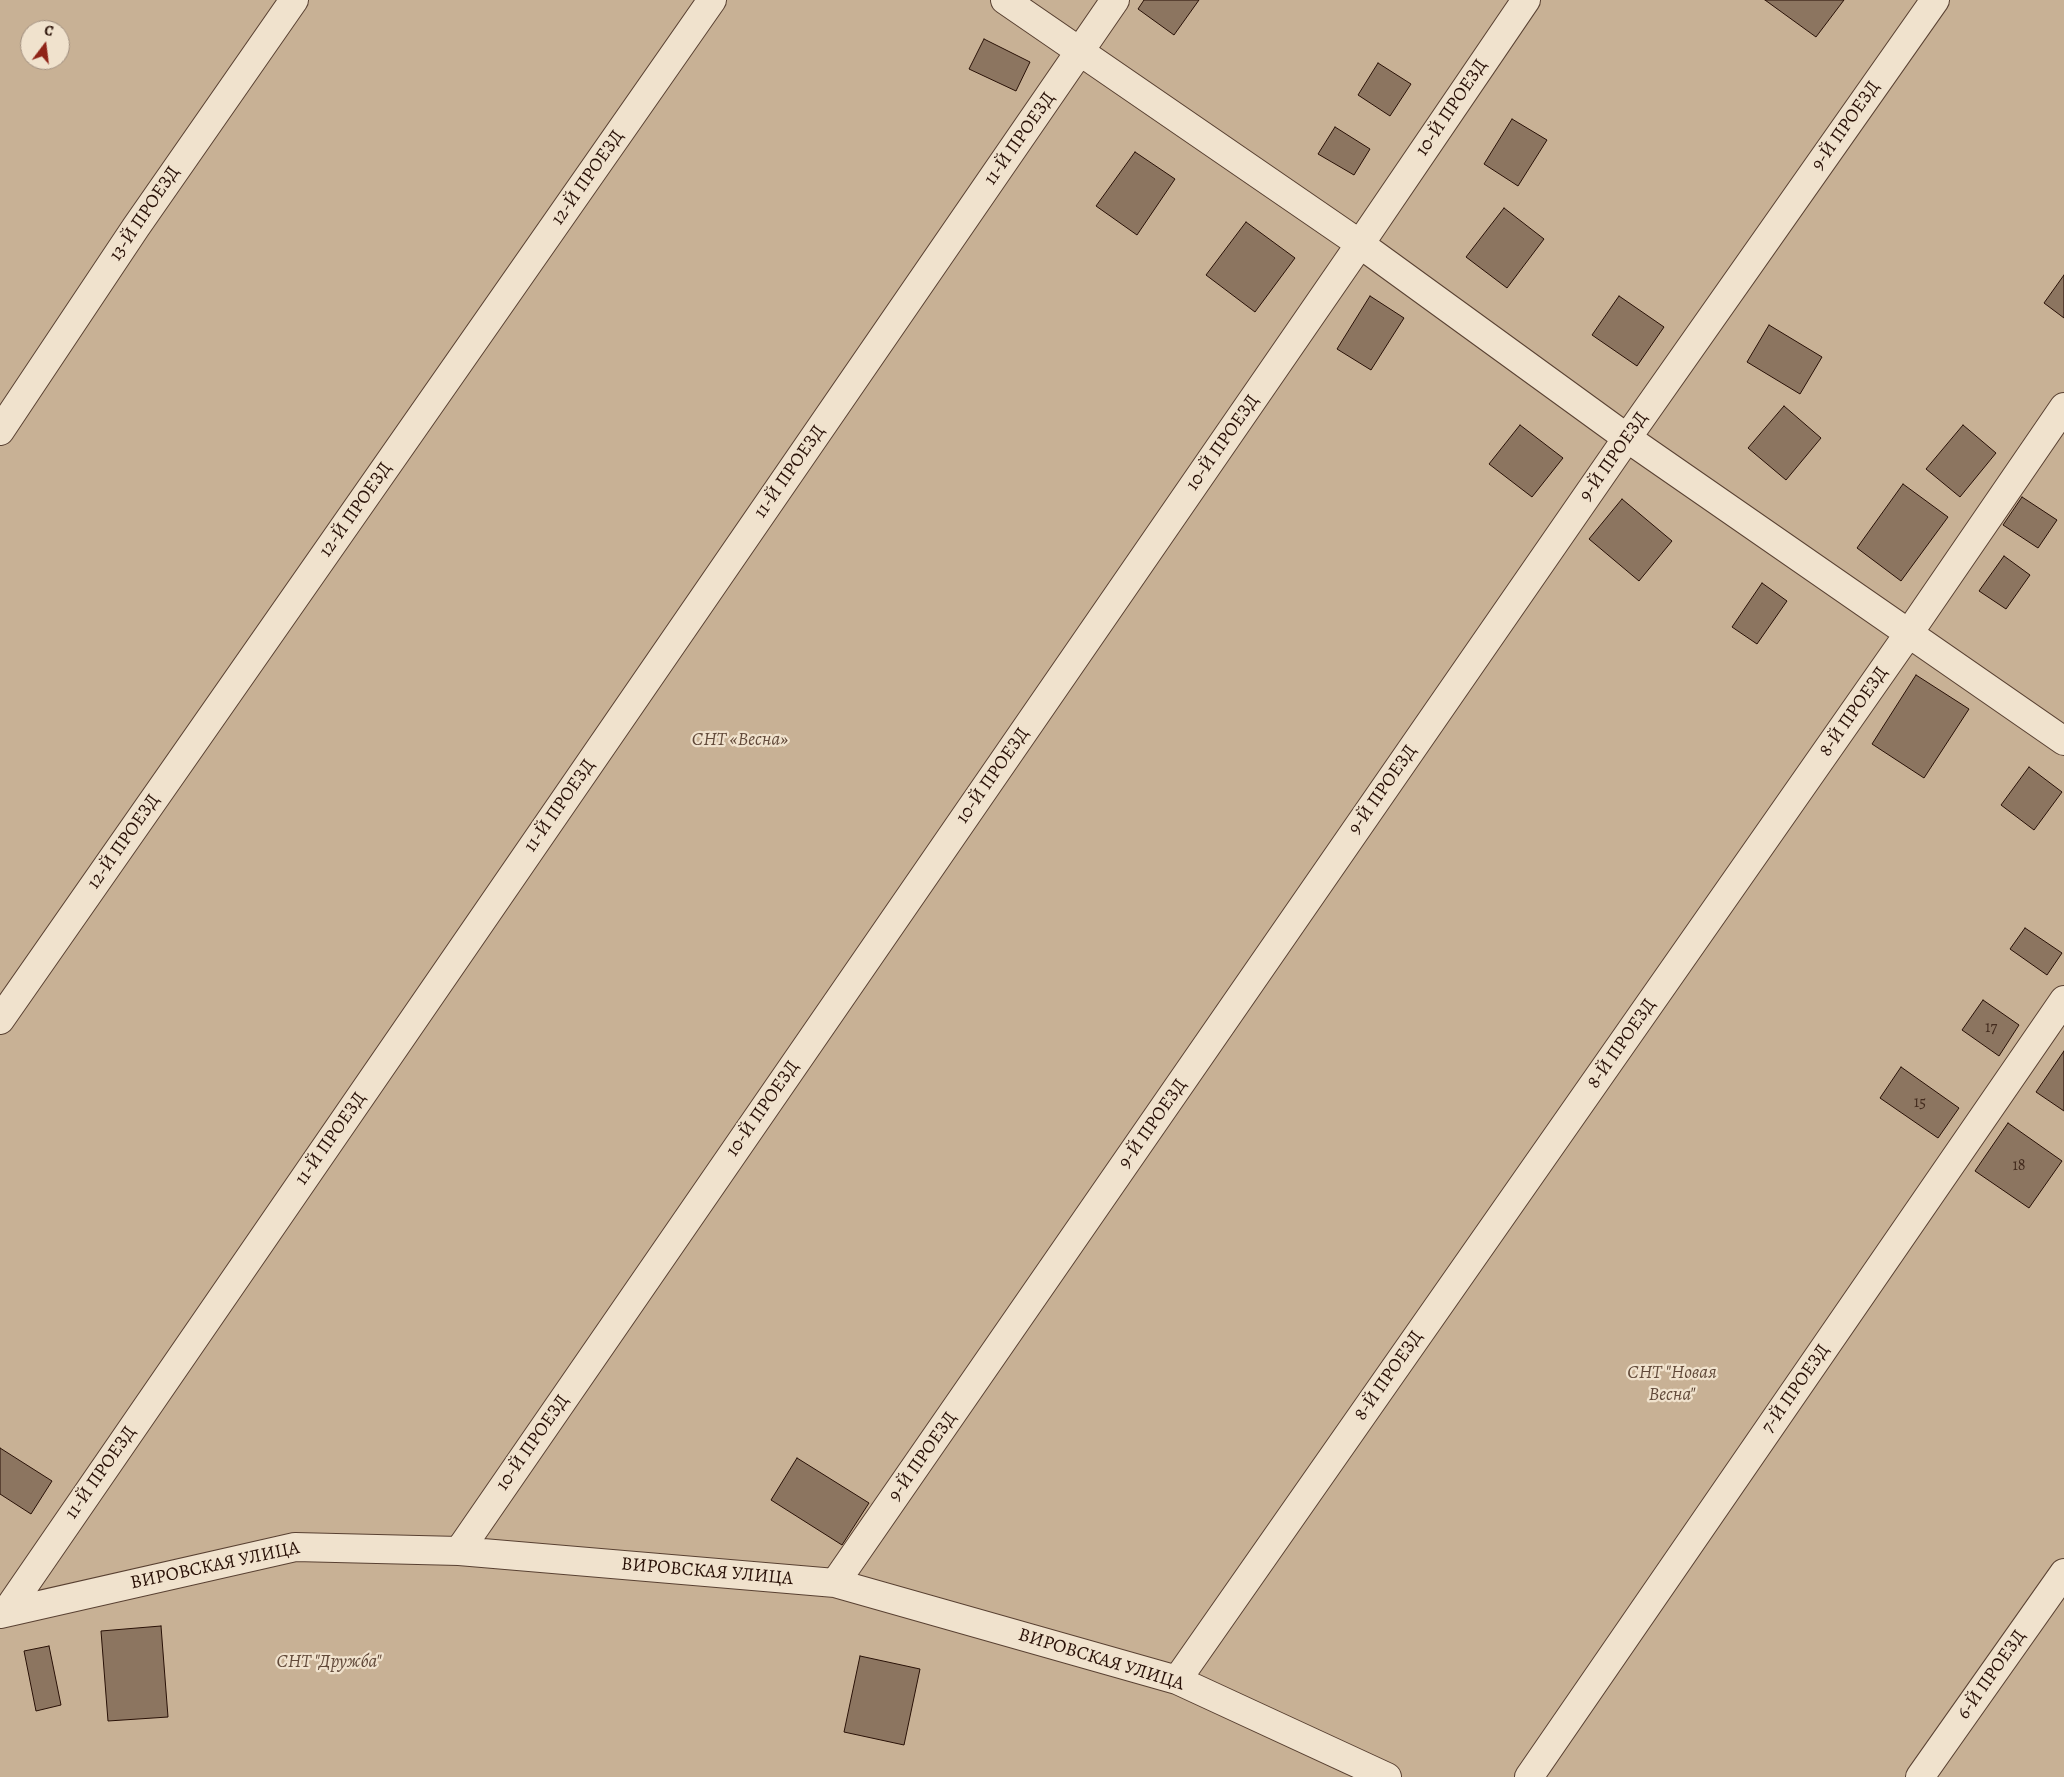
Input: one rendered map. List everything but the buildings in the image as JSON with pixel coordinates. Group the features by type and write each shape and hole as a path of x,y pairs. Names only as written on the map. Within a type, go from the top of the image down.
{"street":[{"name":"13-Й ПРОЕЗД","path":"0,431 136,227 294,0"},
{"name":"12-Й ПРОЕЗД","path":"0,1020 712,0"},
{"path":"1005,0 1360,244 1627,438 1910,633 2064,742"},
{"name":"11-Й ПРОЕЗД","path":"3,1613 1115,0"},
{"name":"10-Й ПРОЕЗД","path":"459,1551 1360,244 1526,0"},
{"name":"9-Й ПРОЕЗД","path":"836,1583 1627,438 1935,0"},
{"name":"8-Й ПРОЕЗД","path":"1177,1680 1910,633 2064,407"},
{"name":"7-Й ПРОЕЗД","path":"1528,1777 2064,1000"},
{"name":"ВИРОВСКАЯ УЛИЦА","path":"3,1613 295,1547 459,1551 836,1583 1177,1680 1388,1777"},
{"name":"6-Й ПРОЕЗД","path":"1920,1777 2064,1573"}],"green space":[{"name":"СНТ «Весна»","path":"0,0 2064,0 2064,1777 0,1777"}],"park label":[{"name":"СНТ \"Новая Весна\"","path":"1672,1384"},
{"name":"СНТ \"Дружба\"","path":"329,1662"}]}
